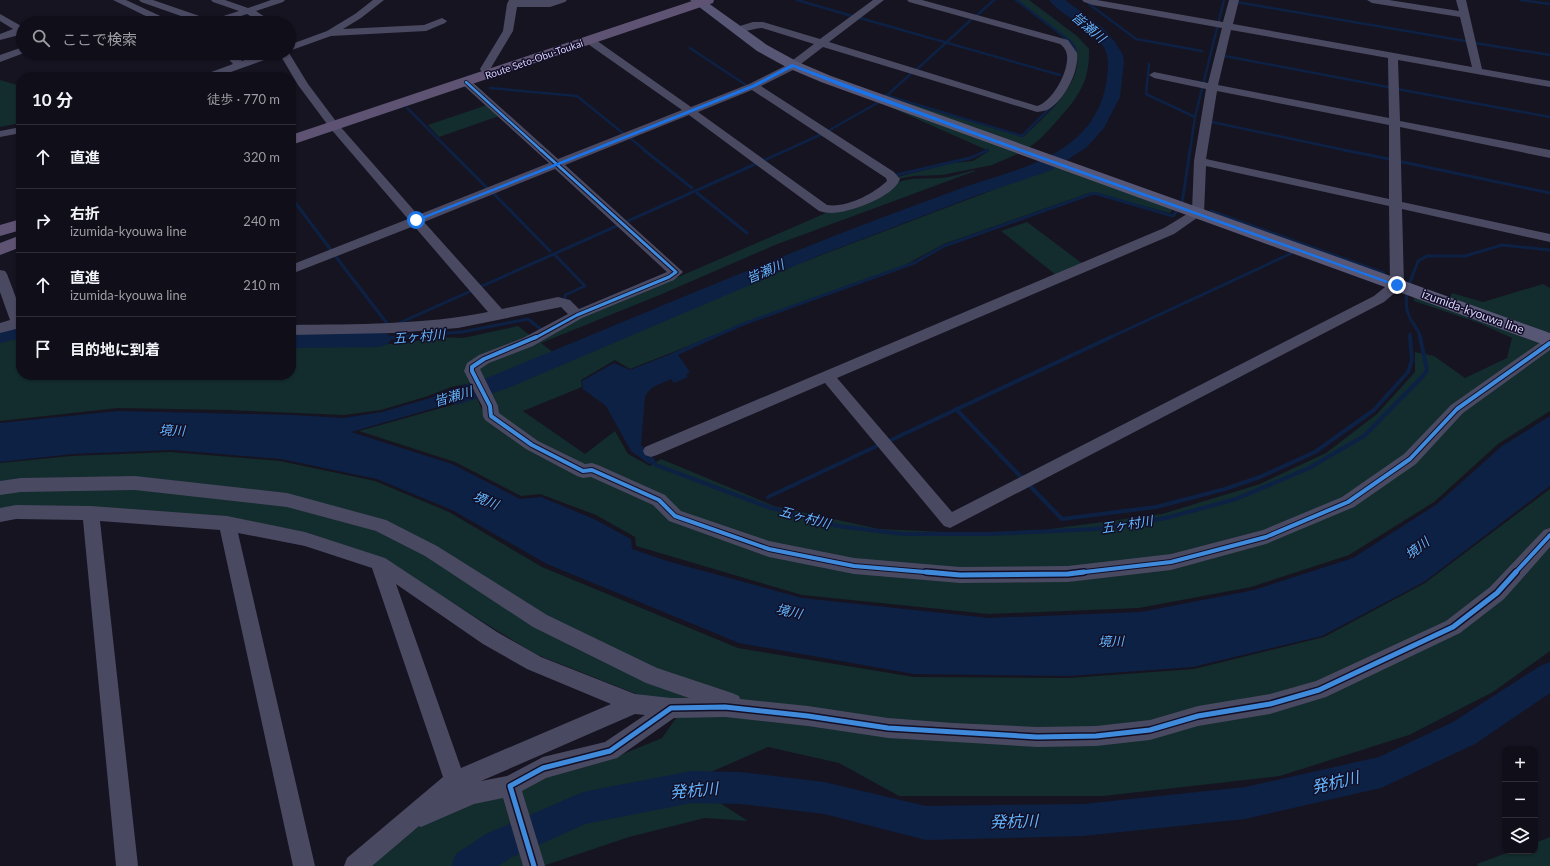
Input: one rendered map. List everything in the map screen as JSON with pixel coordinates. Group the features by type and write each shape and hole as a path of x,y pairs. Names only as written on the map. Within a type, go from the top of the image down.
{"main road":[{"path":"698,1 736,30 769,52 793,65"},
{"name":"Route Seto-Obu-Toukai","path":"296,131 332,123 466,82 698,1"},
{"name":"Route Seto-Obu-Toukai","path":"296,138 332,123 485,69 698,1"},
{"name":"izumida-kyouwa line","path":"793,65 845,86 1029,154 1424,294 1550,341"},
{"path":"0,231 16,226"},
{"path":"0,244 16,239"},
{"path":"0,249 16,243"}],"street":[{"path":"118,0 153,16"},
{"path":"144,0 191,16"},
{"path":"216,0 231,2 256,16"},
{"path":"233,16 280,0"},
{"path":"296,45 330,33 358,16 379,0"},
{"path":"485,69 508,31 513,2 550,4 562,0"},
{"path":"296,268 753,86 793,65 879,0"},
{"path":"736,30 758,24 1037,108 1044,108 1048,106 1061,89 1072,61 1070,48 1064,42 912,0"},
{"path":"1087,0 1550,84"},
{"path":"651,451 1168,231 1195,212 1210,86 1225,25 1234,0"},
{"path":"1372,0 1464,15"},
{"path":"1461,0 1478,72"},
{"path":"0,16 16,26"},
{"path":"330,33 426,28 442,21"},
{"path":"0,37 16,32"},
{"path":"589,40 828,209 843,208 867,198 894,182 894,179 890,175 753,86"},
{"path":"0,59 16,53"},
{"path":"826,376 950,521 1380,298 1398,285 1394,204 1393,56"},
{"path":"235,60 240,65"},
{"path":"221,72 254,60"},
{"path":"288,60 295,72"},
{"path":"296,74 303,86 332,123 498,314"},
{"path":"1154,75 1550,154"},
{"path":"466,82 676,272 669,277 577,315 528,342 484,359 472,367 472,371 490,406 491,416 532,445 583,471 592,470 659,500 675,516 769,549 854,566 953,574 1068,574 1171,562 1266,537 1348,502 1410,459 1457,409 1550,341"},
{"path":"0,134 16,131"},
{"path":"1200,161 1550,238"},
{"path":"0,274 16,312"},
{"path":"296,330 389,328 458,324 558,302 564,303 577,315"},
{"path":"0,328 16,324"},
{"path":"0,488 21,485 135,483 287,500 380,525 430,551 540,621 652,676 750,710"},
{"path":"0,515 16,512 92,513 227,523 305,539 379,563 490,638 534,663 635,704 671,708 725,707 953,734 1037,737 1096,736 1150,730 1198,716 1270,704 1319,690 1453,627 1497,593 1550,535"},
{"path":"92,513 127,866"},
{"path":"227,523 304,866"},
{"path":"379,563 456,781"},
{"path":"355,866 403,824 456,781 635,704"},
{"path":"403,824 473,793 510,787 543,768 610,751 671,708"},
{"path":"510,787 534,866"}],"green space":[{"path":"1017,0 1029,0 1077,36 1089,49 1087,72 1081,90 1063,114 1046,133 1032,145 1028,148 889,97 1023,137 1054,107 1064,94 1072,81 1077,68 1077,55 1071,42"},
{"path":"0,80 16,85 16,124 0,127"},
{"path":"881,103 1020,153 992,165 942,175 913,176 898,179 897,177 952,163 973,161 989,151"},
{"path":"487,105 499,116 439,137 428,125"},
{"path":"1059,165 1174,207 1170,213 1092,192 944,244 905,265 767,315 630,369 615,360 581,380 582,387 523,411 585,454 615,431 628,454 650,466 661,459 774,506 879,529 966,533 1043,530 1162,514 1260,484 1326,453 1377,414 1415,372 1415,352 1434,356 1465,378 1507,358 1512,338 1479,323 1414,301 1413,293 1550,343 1550,411 1498,444 1434,502 1349,555 1251,587 1139,608 989,614 802,595 636,546 635,537 596,515 540,494 521,496 455,462 359,431 477,398 483,412 490,393 782,270"},
{"path":"974,170 975,171 775,245 662,294 541,343 555,354 483,381 451,387 428,396 381,410 344,415 227,410 118,408 0,421 0,338 16,335 16,380 296,380 296,344 399,344 438,337 463,338 518,326 536,340 578,317 676,278 826,213 843,210 901,181 941,178"},
{"path":"1027,222 1083,264 1056,275 1001,231"},
{"path":"1543,284 1550,288 1550,334 1449,299 1452,293 1483,302"},
{"path":"170,452 280,461 375,481 449,512 542,567 738,648 914,677 1070,678 1194,669 1324,637 1425,583 1550,489 1550,651 1493,692 1409,735 1280,776 1103,796 899,796 839,763 768,747 711,772 595,794 528,817 520,787 544,774 611,759 662,738 688,701 644,697 535,654 385,561 305,532 227,518 0,511 0,463 71,456"},
{"path":"706,794 748,821 705,818 629,837 543,866 534,838 624,810"},
{"path":"503,798 523,866 365,866 406,830 467,803"},
{"path":"1550,837 1550,866 1478,866 1477,864 1504,854 1538,854 1538,842"}],"water":[{"path":"676,352 690,372 686,374 688,377 674,383 671,379 659,384 649,390 645,397 641,445 655,460 649,464 631,451 606,406 583,389 582,381 614,363 630,370"},
{"name":"境川","path":"472,385 477,396 351,432 452,464 520,499 541,497 594,519 631,539 632,549 667,561 802,598 989,618 1141,612 1254,590 1353,558 1437,504 1502,446 1550,416 1550,486 1424,582 1322,636 1193,667 1069,676 914,674 739,643 547,564 452,510 377,479 281,459 172,450 73,454 0,462 0,423 118,411 293,415 344,418 382,412 430,398 451,390"}],"waterway":[{"path":"797,0 852,16"},
{"path":"976,16 994,0"},
{"path":"1016,0 1071,42 1075,48 1076,56"},
{"name":"皆瀬川","path":"457,396 500,382 811,252 968,192 1046,166 1081,143 1096,128 1112,97 1116,62 1115,55 1110,45 1098,31 1056,0"},
{"path":"1195,117 1224,0"},
{"path":"1520,0 1550,4"},
{"path":"1236,2 1465,41"},
{"path":"1089,4 1136,39 1202,51"},
{"path":"860,18 946,43"},
{"path":"946,43 972,19"},
{"path":"916,70 946,43"},
{"path":"946,43 1060,75"},
{"path":"1475,43 1550,55"},
{"path":"690,48 746,85"},
{"path":"1225,56 1388,87"},
{"path":"1149,64 1146,94 1195,117"},
{"path":"887,96 913,72"},
{"path":"490,88 577,96 624,134"},
{"path":"1397,89 1550,117"},
{"path":"887,96 1022,136 1055,103"},
{"path":"828,131 879,102"},
{"path":"407,108 487,188"},
{"path":"1190,151 1195,117"},
{"path":"1212,122 1349,151"},
{"path":"785,151 822,134"},
{"path":"630,138 646,151"},
{"path":"644,150 692,188"},
{"path":"397,324 787,150"},
{"path":"896,175 970,158 988,150"},
{"path":"711,338 746,323 914,263 944,246 1094,193 1173,216 1182,204 1190,150"},
{"path":"1344,150 1349,151"},
{"path":"1349,151 1389,159"},
{"path":"1398,161 1550,193"},
{"path":"493,193 550,251"},
{"path":"697,193 747,233"},
{"path":"296,204 331,250"},
{"path":"1211,211 1384,273"},
{"name":"五ヶ村川","path":"1421,338 1409,316 1406,302 1410,281 1418,261 1427,256 1465,256 1502,245 1550,250"},
{"path":"1109,338 1292,253"},
{"path":"554,254 585,286 565,295 565,298"},
{"path":"336,257 389,326"},
{"name":"五ヶ村川","path":"397,337 462,332 528,319 543,331"},
{"path":"381,338 388,330"},
{"name":"五ヶ村川","path":"0,335 16,332"},
{"name":"五ヶ村川","path":"381,337 380,339 397,337"},
{"name":"五ヶ村川","path":"387,338 397,337"},
{"path":"673,355 713,337"},
{"path":"956,409 1111,337"},
{"path":"1029,485 1062,519 1156,507 1225,489 1260,477 1315,452 1374,410 1408,372 1412,360 1410,337"},
{"name":"五ヶ村川","path":"649,458 656,465 768,507 838,526 903,534 989,534 1096,529 1166,518 1236,499 1309,468 1364,436 1423,376 1427,370 1420,337"},
{"name":"五ヶ村川","path":"296,340 380,339"},
{"path":"889,441 956,409"},
{"path":"956,409 1021,477"},
{"path":"768,497 879,445"},
{"name":"発杭川","path":"468,866 498,846 583,808 691,787 740,788 824,798 926,823 1083,820 1245,803 1381,772 1464,733 1550,676"}],"cycle path":[{"path":"466,82 676,272 669,277 577,315 528,342 484,359 472,367 472,371 490,406 491,416 532,445 583,471 592,470 659,500 675,516 769,549 854,566 960,575 1068,574 1171,562 1266,537 1348,502 1410,459 1457,409 1550,343"},
{"path":"534,866 510,786 543,768 610,751 671,708 725,707 808,716 888,728 1037,737 1096,736 1150,730 1198,716 1270,704 1319,690 1453,627 1497,593 1550,535"}],"route":[{"path":"416,220 753,86 793,65 826,79 1026,152 1397,285"}]}
